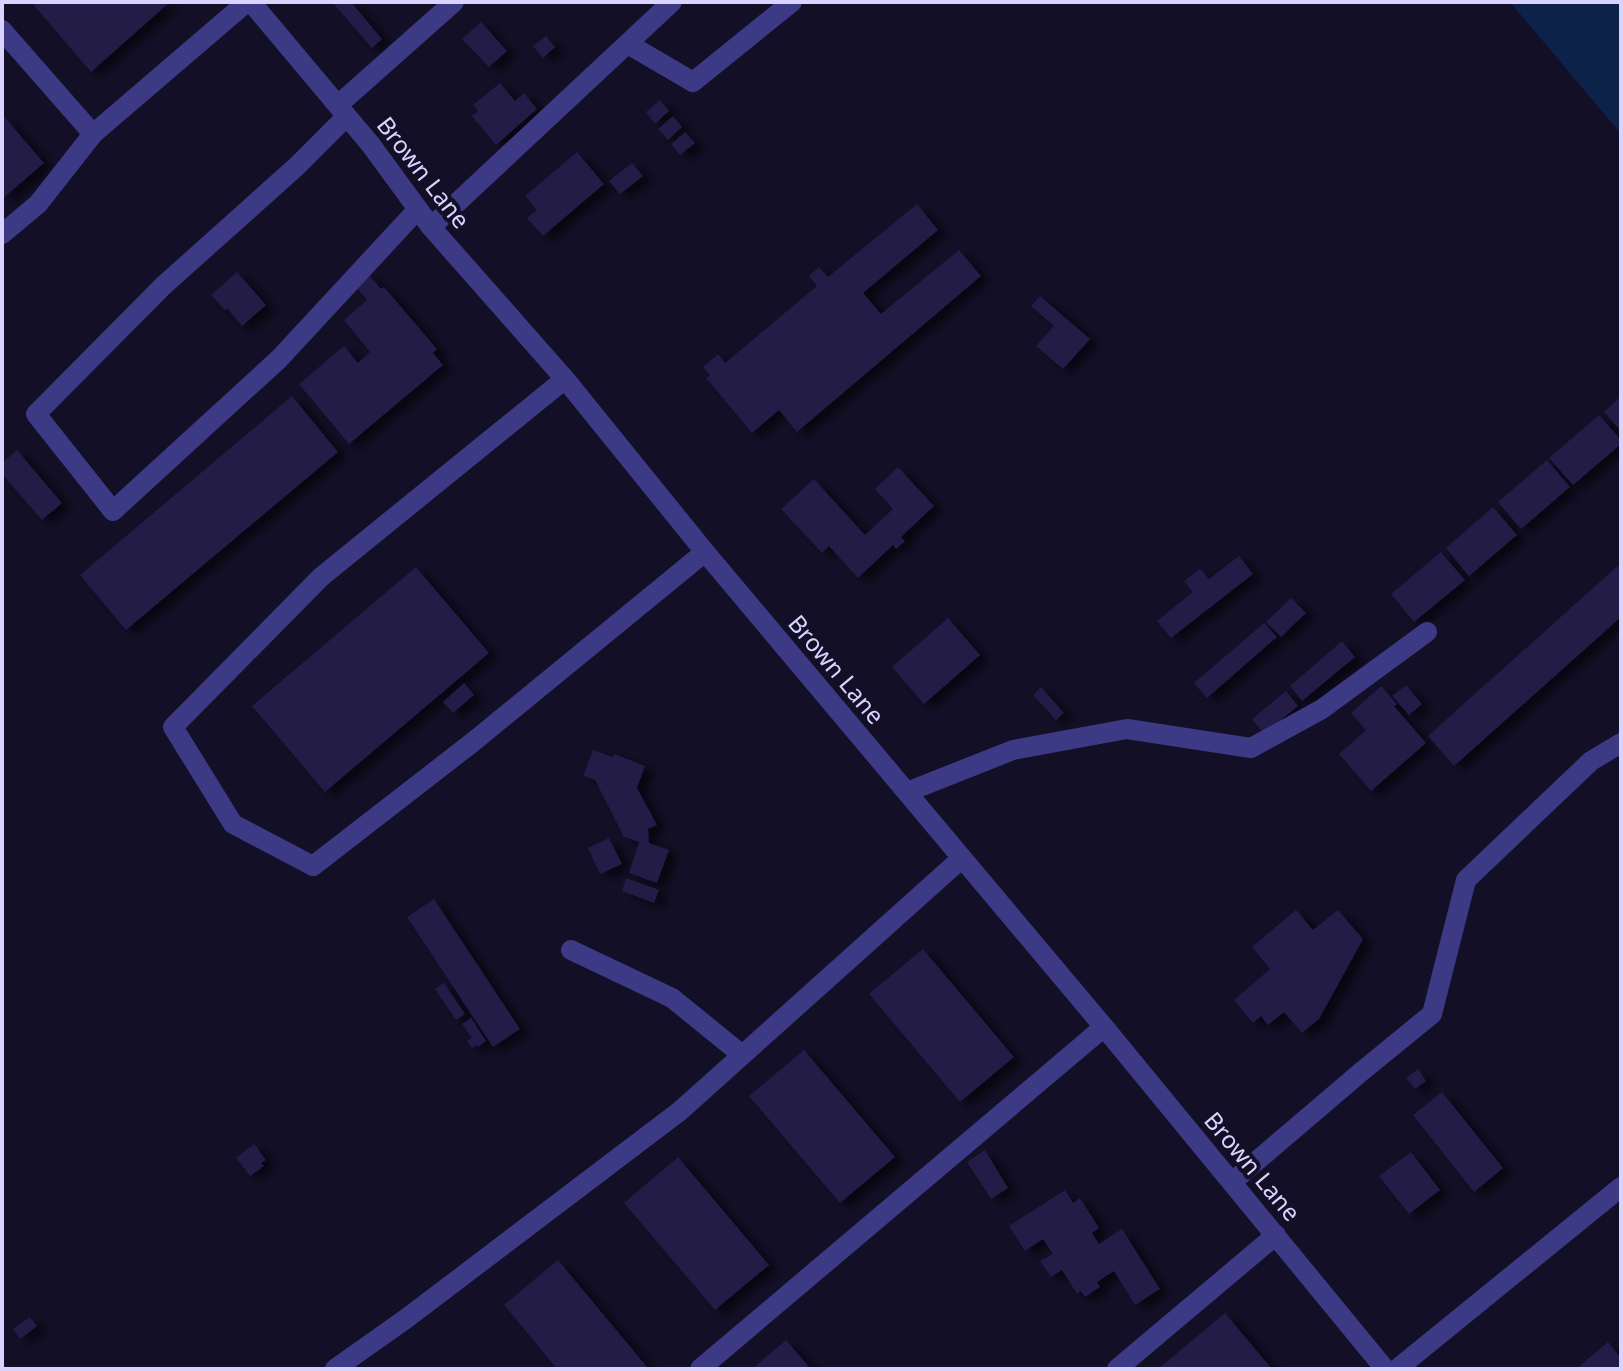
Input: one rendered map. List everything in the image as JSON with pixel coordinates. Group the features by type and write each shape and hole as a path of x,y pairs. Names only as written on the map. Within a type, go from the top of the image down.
{"street":[{"name":"Brown Lane","path":"249,2 371,145 431,227 565,379 705,552 1104,1027 1385,1369"},
{"path":"2,234 38,204 93,134 249,2"},
{"path":"418,209 279,359 113,511 36,414 163,286 297,166 342,110 454,2"},
{"path":"431,227 672,2"},
{"path":"628,44 693,82 792,2"},
{"path":"2,30 93,134"},
{"path":"565,379 321,577 173,727 233,824 313,866 473,742 705,552"},
{"path":"907,792 1013,750 1127,729 1251,748 1322,709 1427,632"},
{"path":"1232,1182 1432,1014 1466,880 1591,761 1621,743"},
{"path":"335,1369 680,1111 962,858"},
{"path":"571,950 672,998 741,1054"},
{"path":"700,1369 1104,1027"},
{"path":"1397,1369 1621,1187"},
{"path":"1117,1369 1276,1235"}],"water":[{"path":"1510,2 1621,2 1621,134"}],"building":[{"path":"31,2 170,2 91,72"},
{"path":"332,2 351,2 382,39 372,48"},
{"path":"481,22 507,51 489,67 462,39"},
{"path":"546,36 555,47 543,58 533,46"},
{"path":"500,83 515,101 524,93 537,109 496,145 472,116 478,111 473,105"},
{"path":"660,100 669,111 655,124 646,112"},
{"path":"2,114 44,163 2,199"},
{"path":"673,116 682,127 668,140 658,129"},
{"path":"685,132 695,143 680,155 671,144"},
{"path":"577,152 604,184 543,236 527,218 537,210 525,196"},
{"path":"632,163 643,176 620,194 609,181"},
{"path":"917,204 938,230 863,293 881,314 959,250 981,276 797,432 779,410 752,433 706,378 710,375 703,367 718,354 725,363 817,286 809,276 819,267 828,277"},
{"path":"237,272 266,305 242,326 211,295"},
{"path":"369,275 381,289 384,287 437,349 433,353 443,365 349,444 299,384 344,346 358,363 370,352 344,320 367,300 356,287"},
{"path":"1040,296 1090,339 1063,369 1036,346 1054,326 1031,306"},
{"path":"292,396 338,452 126,630 80,575"},
{"path":"1621,396 1621,431 1604,412"},
{"path":"1599,415 1621,440 1621,444 1573,485 1549,458"},
{"path":"17,450 62,503 42,520 2,474 2,463"},
{"path":"1547,460 1570,487 1521,529 1498,502"},
{"path":"898,467 934,506 901,537 905,541 896,549 893,545 858,578 829,546 822,553 781,509 814,479 865,535 893,509 875,489"},
{"path":"1493,507 1517,535 1469,576 1446,548"},
{"path":"1441,552 1465,580 1414,622 1391,594"},
{"path":"1239,556 1253,574 1171,638 1157,621 1193,592 1184,581 1200,569 1209,579"},
{"path":"1621,563 1621,617 1454,766 1428,736"},
{"path":"416,567 489,653 325,792 252,706"},
{"path":"1291,598 1306,613 1281,637 1266,622"},
{"path":"948,618 980,655 924,704 892,667"},
{"path":"1264,623 1277,637 1207,698 1194,683"},
{"path":"1342,641 1355,657 1302,701 1290,686"},
{"path":"464,683 474,695 453,713 443,702"},
{"path":"1406,685 1422,704 1409,715 1392,696"},
{"path":"1381,686 1426,743 1371,791 1339,754 1366,730 1351,713"},
{"path":"1041,687 1064,713 1056,720 1033,695"},
{"path":"1286,691 1298,706 1264,734 1252,719"},
{"path":"593,750 645,766 637,788 657,825 648,829 649,843 669,850 657,883 629,873 639,842 624,837 595,780 583,776"},
{"path":"609,838 622,864 600,874 588,848"},
{"path":"626,878 659,890 654,903 622,891"},
{"path":"434,899 520,1029 493,1047 407,917"},
{"path":"1296,910 1313,930 1338,910 1363,939 1319,1019 1302,1033 1284,1012 1268,1025 1261,1016 1253,1023 1234,1000 1270,969 1252,947"},
{"path":"923,949 1014,1057 960,1102 869,994"},
{"path":"444,983 465,1014 456,1020 435,989"},
{"path":"471,1018 486,1041 472,1048 467,1041 472,1038 462,1024"},
{"path":"804,1050 895,1157 840,1203 749,1096"},
{"path":"1418,1069 1426,1081 1415,1089 1406,1078"},
{"path":"1442,1092 1503,1168 1474,1192 1413,1115"},
{"path":"254,1144 266,1160 261,1163 264,1166 250,1176 236,1158"},
{"path":"985,1150 1008,1188 991,1199 967,1162"},
{"path":"1411,1152 1440,1190 1409,1214 1379,1176"},
{"path":"678,1157 769,1265 715,1310 624,1203"},
{"path":"1065,1190 1073,1203 1080,1198 1099,1228 1092,1233 1099,1244 1122,1229 1160,1289 1135,1305 1114,1271 1097,1282 1100,1287 1085,1297 1081,1291 1077,1294 1062,1270 1051,1277 1040,1261 1053,1254 1043,1239 1025,1251 1009,1226"},
{"path":"558,1260 647,1369 557,1369 504,1305"},
{"path":"1225,1313 1272,1369 1158,1369"},
{"path":"30,1317 37,1326 20,1339 13,1329"},
{"path":"786,1340 811,1369 752,1369"},
{"path":"1608,1342 1621,1358 1621,1369 1576,1369"}]}
